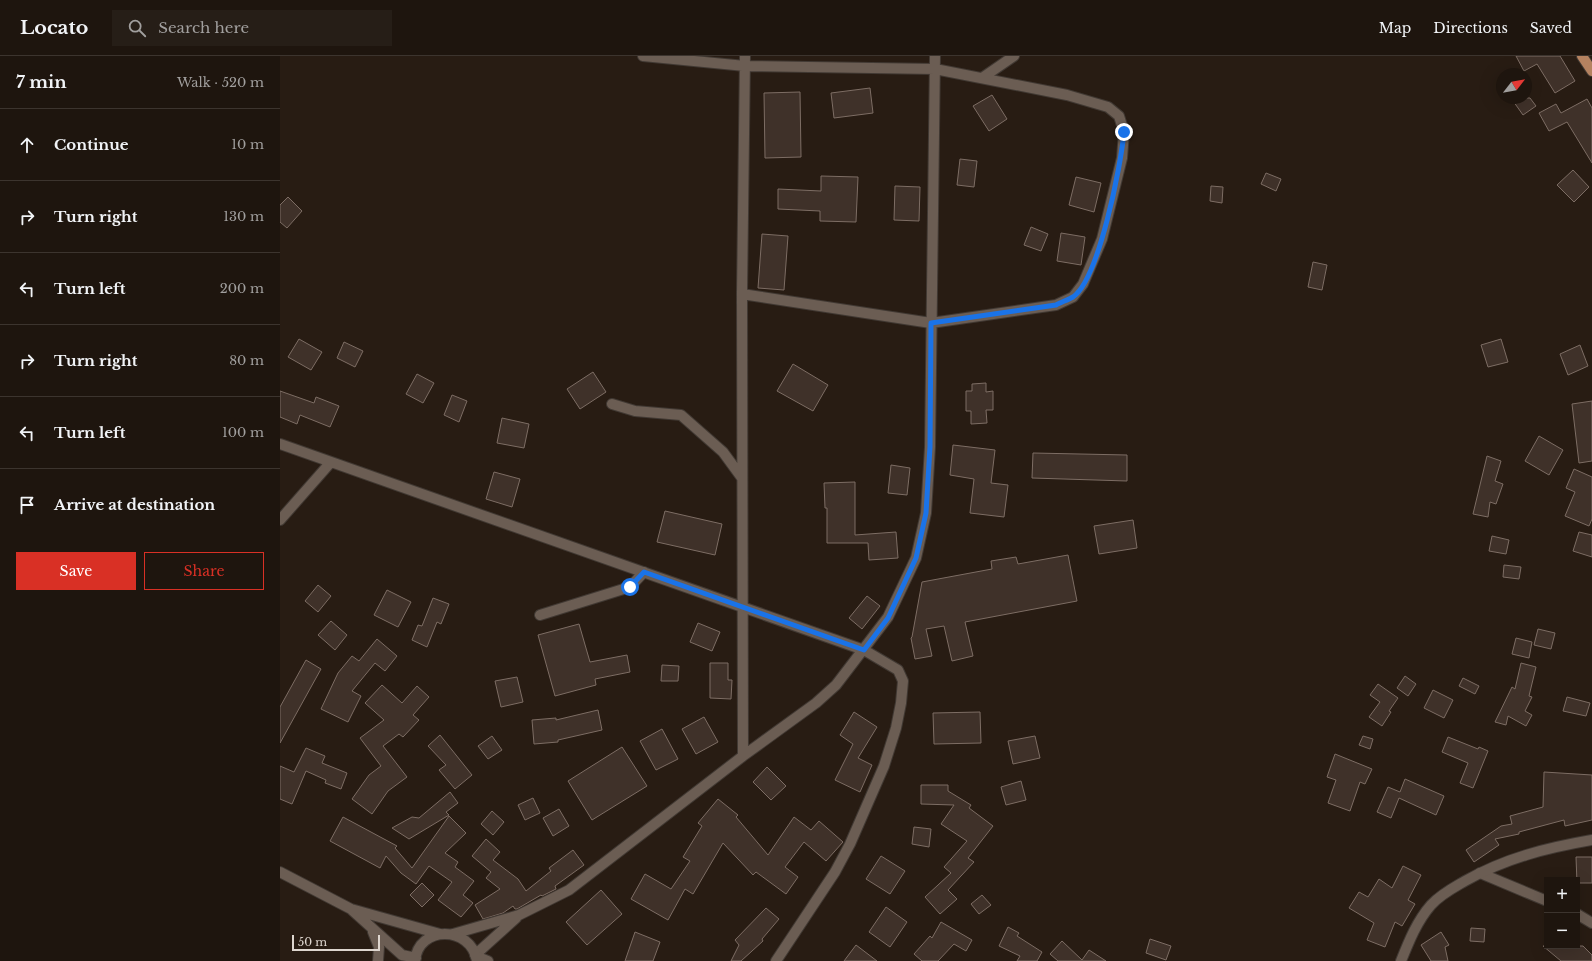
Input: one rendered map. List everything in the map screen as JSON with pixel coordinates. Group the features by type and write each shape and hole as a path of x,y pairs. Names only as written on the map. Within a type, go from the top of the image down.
{"main road":[{"path":"1582,56 1592,71"}],"street":[{"path":"643,56 935,69 1067,95 1108,107 1119,116 1123,124 1124,132 1122,158 1102,239 1084,284 1073,297 1056,305 931,323 742,294"},
{"path":"280,872 351,909 440,934 453,934 519,915 569,890 743,756 816,703 836,684 864,650 888,618 916,558 926,513 930,447 935,56"},
{"path":"982,78 1014,56"},
{"path":"743,756 742,294 745,61"},
{"path":"612,404 635,411 681,415 722,452 742,478"},
{"path":"280,444 864,650 898,670 903,681 902,703 884,766 850,844 835,872 776,961"},
{"path":"280,520 331,462"},
{"path":"540,615 630,587 644,572"},
{"path":"1401,961 1413,931 1432,904 1446,892 1480,873 1512,859 1548,848 1592,840"},
{"path":"1480,873 1544,900"},
{"path":"351,909 402,956 416,959"},
{"path":"476,957 519,915"},
{"path":"1580,916 1592,923"},
{"path":"370,927 380,948 378,961"},
{"path":"416,959 424,942 440,934"},
{"path":"453,934 467,942 476,957 488,961"},
{"path":"404,961 416,959"}],"building":[{"path":"1516,56 1560,56 1575,81 1555,93 1537,64 1530,68 1522,68"},
{"path":"870,88 873,113 834,118 831,93"},
{"path":"800,92 801,157 765,158 764,93"},
{"path":"992,95 1007,119 989,131 973,106"},
{"path":"1587,99 1592,108 1592,163 1567,122 1549,131 1539,113 1556,104 1561,113"},
{"path":"1532,101 1536,106 1523,115 1515,104 1532,104"},
{"path":"960,159 977,161 974,187 957,185"},
{"path":"1573,170 1589,187 1574,202 1557,185"},
{"path":"1266,173 1281,179 1276,191 1261,184"},
{"path":"821,176 858,177 856,222 820,221 820,211 778,209 778,189 821,191"},
{"path":"1076,177 1101,183 1094,212 1069,205"},
{"path":"895,186 920,187 919,221 894,220"},
{"path":"1211,186 1223,187 1222,203 1210,201"},
{"path":"288,197 302,211 287,228 280,222 280,205"},
{"path":"1031,227 1048,234 1041,251 1024,245"},
{"path":"1061,233 1085,237 1081,265 1057,261"},
{"path":"762,234 788,236 784,290 758,288"},
{"path":"1313,262 1327,265 1322,290 1308,287"},
{"path":"299,339 322,352 311,370 288,357"},
{"path":"1501,339 1508,362 1488,367 1481,345"},
{"path":"344,342 363,351 355,367 337,358"},
{"path":"1580,345 1588,366 1568,375 1560,354"},
{"path":"793,364 828,385 813,411 777,391"},
{"path":"593,372 606,392 580,409 567,389"},
{"path":"417,374 434,383 423,403 406,394"},
{"path":"986,383 986,392 993,391 993,410 986,410 987,423 971,424 971,411 966,411 966,391 972,391 972,384"},
{"path":"280,391 314,403 316,397 339,406 330,427 300,415 297,424 280,417"},
{"path":"452,395 467,401 459,422 444,415"},
{"path":"1592,401 1592,461 1579,463 1572,404"},
{"path":"502,418 529,424 524,448 497,443"},
{"path":"1539,436 1563,450 1549,475 1525,461"},
{"path":"953,445 995,450 991,483 1008,485 1004,517 970,513 974,479 950,475"},
{"path":"1033,453 1127,455 1127,481 1032,478"},
{"path":"1487,456 1501,461 1495,481 1503,484 1496,504 1490,502 1488,517 1473,514"},
{"path":"891,465 910,468 907,495 888,493"},
{"path":"1574,469 1592,477 1592,519 1589,526 1565,516 1575,492 1566,488"},
{"path":"494,472 520,479 512,507 486,499"},
{"path":"855,482 855,535 896,532 898,558 869,560 868,543 827,543 827,508 825,508 824,483"},
{"path":"665,511 722,524 715,555 657,542"},
{"path":"1133,520 1137,548 1099,554 1094,526"},
{"path":"1579,532 1592,535 1592,557 1573,551"},
{"path":"1492,536 1509,540 1506,554 1489,551"},
{"path":"1068,555 1077,601 965,622 973,656 952,661 944,626 926,629 932,656 915,659 911,638 922,582 992,569 991,561 1016,557 1018,564"},
{"path":"1504,565 1521,567 1519,579 1503,577"},
{"path":"318,585 331,596 318,612 305,601"},
{"path":"387,590 411,602 398,627 374,615"},
{"path":"867,596 880,606 862,629 849,618"},
{"path":"433,598 449,604 441,624 437,622 427,647 412,640 418,625 422,626"},
{"path":"331,621 347,635 335,650 318,635"},
{"path":"698,623 720,632 712,651 690,642"},
{"path":"579,624 590,662 627,655 630,672 595,679 596,685 555,696 538,635"},
{"path":"1538,629 1555,633 1551,649 1534,645"},
{"path":"1516,638 1532,642 1529,658 1512,654"},
{"path":"377,639 397,656 385,671 375,663 352,691 361,696 348,722 321,709 338,673 352,656 359,661"},
{"path":"306,660 321,669 280,743 280,707"},
{"path":"710,663 728,663 728,680 732,680 731,699 710,698"},
{"path":"1521,663 1536,667 1529,696 1532,697 1525,711 1532,715 1526,726 1508,716 1506,725 1495,722 1512,687 1515,689"},
{"path":"662,665 679,666 678,681 661,681"},
{"path":"1405,676 1416,684 1408,696 1397,688"},
{"path":"517,677 523,702 501,707 495,681"},
{"path":"1463,678 1479,686 1475,694 1459,686"},
{"path":"1378,684 1398,698 1389,711 1391,712 1382,726 1369,717 1380,702 1370,695"},
{"path":"382,685 402,703 417,686 429,697 413,715 419,720 403,737 399,734 383,746 407,777 388,791 372,814 352,799 369,775 381,766 360,738 384,720 365,703"},
{"path":"1433,690 1453,700 1444,718 1424,708"},
{"path":"1567,697 1590,703 1586,716 1563,711"},
{"path":"598,710 602,730 558,740 558,742 534,744 532,720 556,718 556,720"},
{"path":"854,712 877,727 858,758 872,765 860,792 835,780 853,744 840,735"},
{"path":"980,712 981,743 934,744 933,713"},
{"path":"704,717 718,742 696,754 682,729"},
{"path":"662,729 678,759 656,770 640,741"},
{"path":"440,735 472,775 455,789 439,770 446,765 428,746"},
{"path":"492,736 502,750 488,759 478,746"},
{"path":"1035,736 1040,758 1013,764 1008,741"},
{"path":"1363,736 1373,739 1370,749 1359,745"},
{"path":"1448,737 1478,749 1479,747 1488,751 1473,788 1460,783 1468,763 1442,752"},
{"path":"622,747 647,786 592,820 568,781"},
{"path":"306,748 325,756 322,763 347,773 341,789 325,783 326,780 306,771 292,804 280,799 280,766 294,772"},
{"path":"1335,754 1372,769 1365,784 1360,782 1350,811 1328,803 1336,780 1327,777"},
{"path":"767,767 786,786 771,800 753,782"},
{"path":"1544,772 1592,775 1592,820 1565,826 1564,820 1519,832 1519,834 1495,839 1499,845 1474,862 1466,850 1501,826 1512,824 1510,816 1543,807"},
{"path":"1405,779 1444,796 1436,815 1399,798 1391,818 1377,812 1388,787 1400,792"},
{"path":"1021,781 1026,800 1006,805 1001,787"},
{"path":"921,785 948,785 948,791 971,805 969,808 993,826 968,858 974,862 948,890 957,899 940,914 925,897 951,873 944,867 967,841 941,824 954,805 921,804"},
{"path":"450,792 458,803 446,812 449,815 409,839 392,828 412,817 419,818"},
{"path":"533,798 540,813 525,820 518,805"},
{"path":"718,799 738,815 736,817 768,855 794,817 811,830 819,821 843,842 826,861 804,842 785,867 798,877 786,894 756,872 753,875 723,843 693,894 685,889 668,920 631,899 645,874 671,889 690,861 683,857 702,826 698,823"},
{"path":"559,809 569,826 553,836 543,818"},
{"path":"492,811 504,822 493,835 481,824"},
{"path":"449,816 466,833 445,853 458,862 455,867 474,881 463,895 473,903 461,917 438,900 452,882 429,866 416,884 401,873 386,856 380,868 330,841 343,817 397,846 395,848 412,868"},
{"path":"914,827 931,829 929,847 912,844"},
{"path":"486,839 500,852 493,860 518,879 526,891 551,871 549,868 573,850 584,865 555,886 556,889 542,896 541,895 517,909 513,906 503,913 483,919 475,905 500,889 486,878 491,872 472,856"},
{"path":"881,856 905,871 890,894 866,879"},
{"path":"1576,857 1592,857 1592,883 1580,883 1580,877 1577,877"},
{"path":"1403,866 1421,875 1408,900 1415,904 1402,926 1395,922 1385,947 1367,940 1374,923 1349,908 1359,892 1368,897 1379,879 1392,888"},
{"path":"422,883 434,895 422,907 410,895"},
{"path":"601,890 622,914 587,945 566,922"},
{"path":"982,895 991,905 979,914 971,904"},
{"path":"886,907 907,922 890,947 869,932"},
{"path":"766,908 779,919 762,939 763,941 741,961 731,961 739,945 735,940"},
{"path":"941,922 972,940 966,951 954,944 938,961 922,961 914,954 930,936 932,938"},
{"path":"1008,927 1019,933 1017,936 1042,952 1037,961 1017,961 1020,956 999,946"},
{"path":"1471,928 1485,929 1484,942 1470,941"},
{"path":"635,932 660,942 653,961 625,961"},
{"path":"1441,932 1449,945 1445,947 1448,961 1431,961 1421,945"},
{"path":"1150,939 1171,946 1166,960 1146,953"},
{"path":"1062,941 1082,960 1089,950 1106,961 1058,961 1050,954"},
{"path":"856,945 877,961 844,961"},
{"path":"1580,946 1583,946 1592,955 1592,961 1561,961 1547,949 1580,949"}],"route":[{"path":"630,587 644,572 864,650 888,618 916,558 926,513 930,447 931,323 1056,305 1073,297 1084,284 1102,239 1122,158 1124,132"}]}
